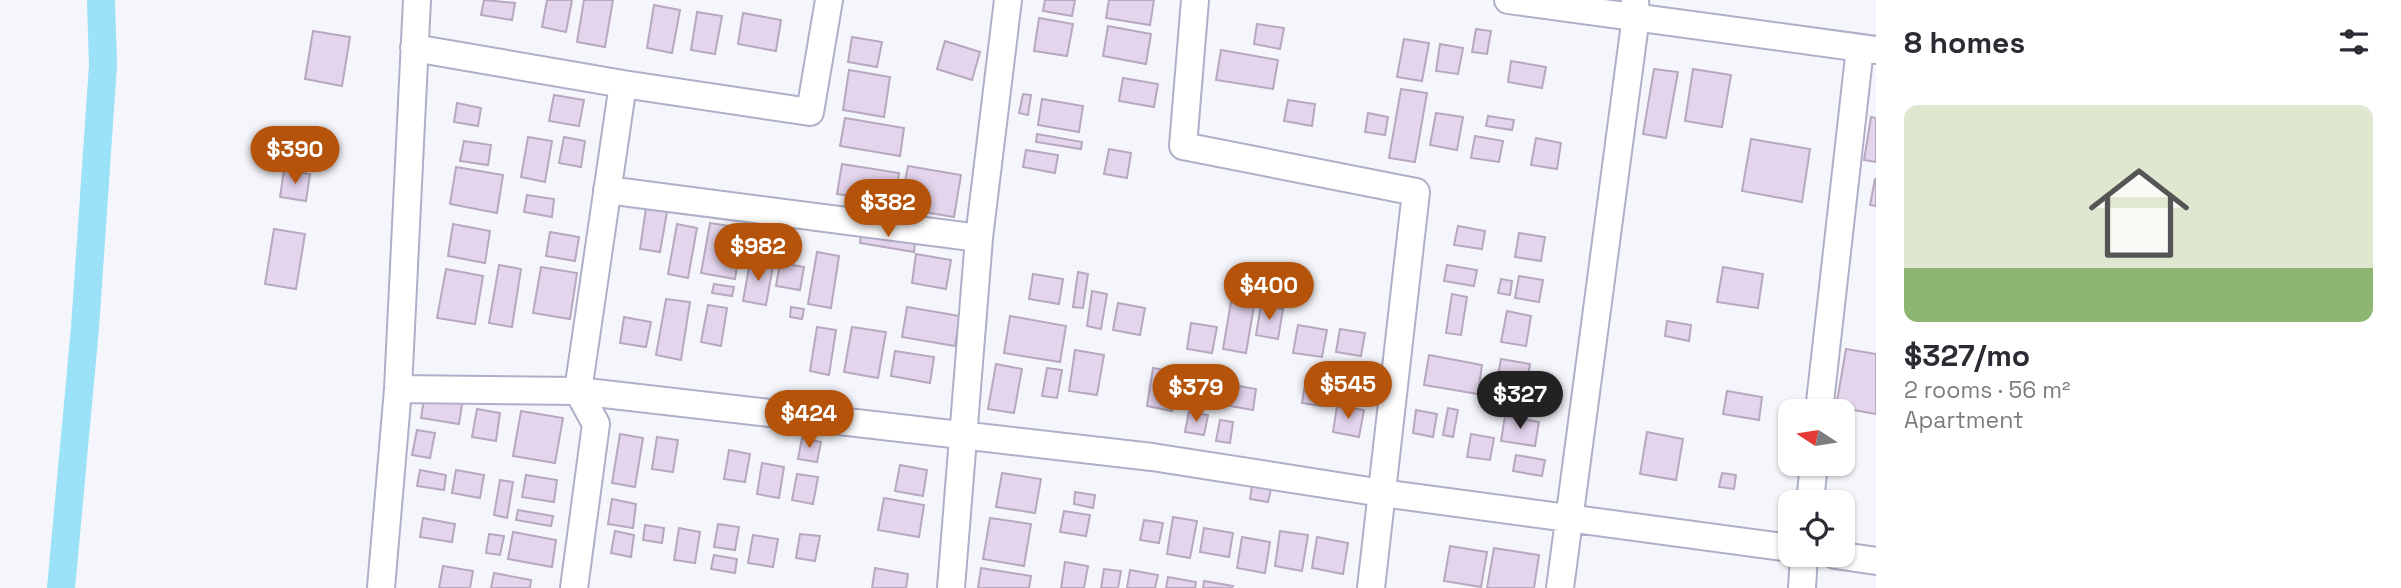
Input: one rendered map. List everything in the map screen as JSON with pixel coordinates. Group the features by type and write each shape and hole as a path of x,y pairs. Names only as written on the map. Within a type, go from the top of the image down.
{"street":[{"path":"381,588 398,389 417,0"},
{"path":"414,48 623,84 810,112 829,0"},
{"path":"951,588 961,436 979,238 1008,0"},
{"path":"1195,0 1183,146 1416,192 1371,588"},
{"path":"1508,0 1635,8 1868,49 1821,399"},
{"path":"1560,588 1635,8"},
{"path":"574,588 596,424 578,391 623,84"},
{"path":"607,190 979,238"},
{"path":"398,389 578,391 1152,457 1382,493 1778,546"},
{"path":"1855,558 1876,561"},
{"path":"1802,588 1803,567"}],"building":[{"path":"484,0 515,3 512,20 481,15"},
{"path":"547,0 572,0 566,32 542,27"},
{"path":"584,0 613,0 605,47 577,42"},
{"path":"1045,0 1075,0 1072,16 1043,11"},
{"path":"1109,0 1154,0 1150,25 1106,18"},
{"path":"654,5 680,10 672,53 647,48"},
{"path":"697,12 722,16 715,54 691,50"},
{"path":"743,13 781,20 776,51 738,44"},
{"path":"1039,18 1073,24 1067,56 1034,51"},
{"path":"1257,24 1284,28 1280,49 1254,44"},
{"path":"1108,26 1151,34 1146,64 1103,56"},
{"path":"1476,29 1491,31 1487,54 1472,52"},
{"path":"313,31 350,37 342,86 305,79"},
{"path":"852,37 882,42 877,67 848,62"},
{"path":"1404,39 1429,43 1422,81 1397,77"},
{"path":"945,41 980,52 972,80 937,69"},
{"path":"1440,44 1463,48 1458,74 1436,71"},
{"path":"1221,50 1278,60 1273,89 1216,80"},
{"path":"1511,61 1546,67 1542,88 1508,82"},
{"path":"1654,69 1678,72 1666,138 1643,134"},
{"path":"1693,69 1731,75 1722,127 1685,121"},
{"path":"849,70 890,77 884,117 843,110"},
{"path":"1123,78 1158,84 1154,107 1119,101"},
{"path":"1401,89 1427,93 1415,162 1389,158"},
{"path":"1023,94 1031,95 1028,115 1019,113"},
{"path":"554,95 584,100 579,126 549,121"},
{"path":"1042,99 1083,106 1079,132 1038,125"},
{"path":"1288,100 1315,104 1312,126 1284,121"},
{"path":"457,103 481,108 478,126 454,122"},
{"path":"1368,113 1388,117 1385,135 1365,132"},
{"path":"1436,113 1463,117 1457,150 1430,145"},
{"path":"1488,116 1514,120 1512,130 1486,126"},
{"path":"1871,117 1876,118 1876,162 1864,160"},
{"path":"845,118 904,128 900,156 840,146"},
{"path":"1037,134 1082,142 1081,149 1036,142"},
{"path":"1475,136 1503,141 1499,162 1471,158"},
{"path":"528,137 552,141 545,182 521,177"},
{"path":"564,137 585,141 581,167 559,163"},
{"path":"1536,138 1561,143 1557,169 1531,165"},
{"path":"1751,139 1810,149 1802,202 1742,191"},
{"path":"464,141 491,145 488,165 460,161"},
{"path":"1109,149 1131,153 1127,178 1104,174"},
{"path":"1026,150 1058,155 1055,173 1023,167"},
{"path":"842,164 899,173 894,204 837,194"},
{"path":"908,166 961,175 954,217 900,208"},
{"path":"456,167 503,175 497,213 450,204"},
{"path":"284,170 310,174 306,201 280,197"},
{"path":"1876,179 1876,206 1870,205"},
{"path":"527,195 554,199 552,217 524,212"},
{"path":"646,208 667,212 660,252 640,249"},
{"path":"710,223 743,228 735,279 701,273"},
{"path":"453,224 490,231 485,263 448,256"},
{"path":"677,224 697,228 688,278 668,274"},
{"path":"862,226 916,235 914,252 860,243"},
{"path":"1458,226 1485,231 1482,249 1454,245"},
{"path":"274,229 305,234 296,289 265,284"},
{"path":"550,232 579,237 575,261 546,256"},
{"path":"1519,233 1545,237 1541,261 1515,257"},
{"path":"817,252 839,256 831,308 808,304"},
{"path":"916,254 951,260 946,289 912,283"},
{"path":"750,262 773,266 766,305 743,301"},
{"path":"780,263 804,267 800,290 776,286"},
{"path":"499,265 521,269 512,327 489,323"},
{"path":"1447,265 1477,270 1474,286 1444,281"},
{"path":"541,267 577,273 570,319 533,313"},
{"path":"1723,267 1763,274 1758,308 1717,302"},
{"path":"446,269 483,276 475,324 437,318"},
{"path":"1078,272 1088,274 1083,308 1073,307"},
{"path":"1033,274 1063,279 1059,304 1029,299"},
{"path":"1519,276 1543,280 1539,302 1515,298"},
{"path":"1501,279 1512,281 1510,295 1498,293"},
{"path":"714,284 734,287 732,296 712,293"},
{"path":"1092,291 1107,294 1101,329 1087,326"},
{"path":"1452,294 1467,297 1461,335 1446,333"},
{"path":"666,299 690,302 681,360 656,355"},
{"path":"1231,302 1254,306 1246,353 1223,349"},
{"path":"1118,303 1145,308 1140,335 1113,330"},
{"path":"708,305 727,308 721,346 701,342"},
{"path":"1261,305 1283,309 1278,339 1256,335"},
{"path":"791,307 804,309 802,319 790,317"},
{"path":"907,307 960,316 955,346 902,337"},
{"path":"1507,311 1531,316 1526,346 1501,342"},
{"path":"1010,316 1066,326 1060,362 1004,353"},
{"path":"624,317 651,322 646,347 620,343"},
{"path":"1667,321 1691,325 1689,341 1665,336"},
{"path":"1191,323 1217,327 1212,353 1187,349"},
{"path":"1298,325 1327,330 1322,357 1293,353"},
{"path":"817,327 836,330 829,375 810,371"},
{"path":"852,327 886,332 878,378 844,372"},
{"path":"1340,329 1365,333 1361,356 1336,352"},
{"path":"1846,349 1876,354 1876,414 1855,410 1855,399 1837,399"},
{"path":"1075,350 1104,355 1097,395 1069,391"},
{"path":"895,351 934,357 930,383 891,376"},
{"path":"1429,355 1482,365 1478,394 1424,385"},
{"path":"1501,359 1530,364 1526,391 1496,386"},
{"path":"996,364 1022,369 1014,413 988,409"},
{"path":"1047,368 1062,370 1057,398 1042,396"},
{"path":"1153,368 1179,373 1172,411 1147,406"},
{"path":"1197,374 1214,378 1211,399 1194,397"},
{"path":"1222,383 1256,389 1253,410 1219,404"},
{"path":"1305,385 1325,388 1322,406 1302,403"},
{"path":"1727,391 1762,397 1759,420 1723,414"},
{"path":"425,392 463,398 459,424 421,418"},
{"path":"1337,406 1364,410 1359,437 1333,432"},
{"path":"1448,408 1458,410 1453,437 1443,435"},
{"path":"477,409 500,413 496,441 472,437"},
{"path":"1416,410 1437,414 1433,437 1413,433"},
{"path":"521,411 563,418 555,463 513,456"},
{"path":"1189,412 1208,415 1204,435 1185,432"},
{"path":"1505,416 1539,422 1535,446 1501,441"},
{"path":"1220,420 1233,422 1230,443 1216,441"},
{"path":"417,430 435,433 430,458 412,455"},
{"path":"1647,432 1683,439 1676,480 1640,474"},
{"path":"620,434 643,438 635,487 612,483"},
{"path":"1471,434 1494,438 1490,460 1467,457"},
{"path":"657,437 678,440 673,472 652,469"},
{"path":"802,438 821,442 817,462 798,459"},
{"path":"729,450 750,454 745,482 724,479"},
{"path":"1516,455 1545,460 1542,476 1513,471"},
{"path":"762,463 784,467 779,498 757,494"},
{"path":"900,465 927,470 923,496 895,491"},
{"path":"420,470 446,475 444,490 417,486"},
{"path":"456,470 484,475 480,498 452,493"},
{"path":"1002,473 1041,479 1035,513 996,507"},
{"path":"1722,473 1736,475 1734,489 1719,487"},
{"path":"797,474 818,477 813,504 792,500"},
{"path":"526,475 557,480 554,502 522,497"},
{"path":"500,480 513,482 507,518 494,515"},
{"path":"1252,486 1271,489 1268,502 1250,499"},
{"path":"1075,492 1095,495 1093,508 1074,504"},
{"path":"884,498 924,505 919,537 878,530"},
{"path":"612,499 636,504 633,528 608,524"},
{"path":"518,510 553,516 551,526 516,520"},
{"path":"1064,511 1090,515 1086,536 1060,532"},
{"path":"1173,517 1197,521 1190,558 1167,554"},
{"path":"423,518 455,524 452,542 420,537"},
{"path":"990,518 1031,524 1024,566 983,559"},
{"path":"1144,520 1163,523 1159,543 1140,540"},
{"path":"718,524 739,527 735,550 714,547"},
{"path":"645,525 664,528 662,543 643,540"},
{"path":"679,528 700,532 695,563 674,560"},
{"path":"1204,528 1233,533 1229,557 1200,552"},
{"path":"615,531 634,535 631,557 611,553"},
{"path":"1280,531 1308,535 1302,571 1275,566"},
{"path":"513,532 556,540 552,567 508,559"},
{"path":"489,534 504,536 500,555 486,553"},
{"path":"800,534 820,536 815,561 796,558"},
{"path":"753,535 778,539 773,567 748,563"},
{"path":"1242,537 1270,542 1265,573 1237,568"},
{"path":"1317,537 1348,543 1343,574 1312,568"},
{"path":"1450,546 1487,552 1481,587 1444,581"},
{"path":"1494,548 1539,555 1534,588 1487,588"},
{"path":"714,555 737,559 735,573 711,569"},
{"path":"1065,562 1088,566 1084,588 1061,588"},
{"path":"443,566 473,571 470,588 439,588"},
{"path":"875,568 908,574 906,588 872,588"},
{"path":"981,568 1031,576 1029,588 978,588"},
{"path":"1104,569 1121,571 1118,588 1101,588"},
{"path":"1130,570 1158,575 1155,588 1127,588"},
{"path":"494,573 531,580 530,588 491,588"},
{"path":"1168,577 1196,582 1195,588 1166,588"},
{"path":"1204,581 1233,586 1203,588"}],"waterway":[{"path":"61,588 85,328 103,65 101,0"}]}
